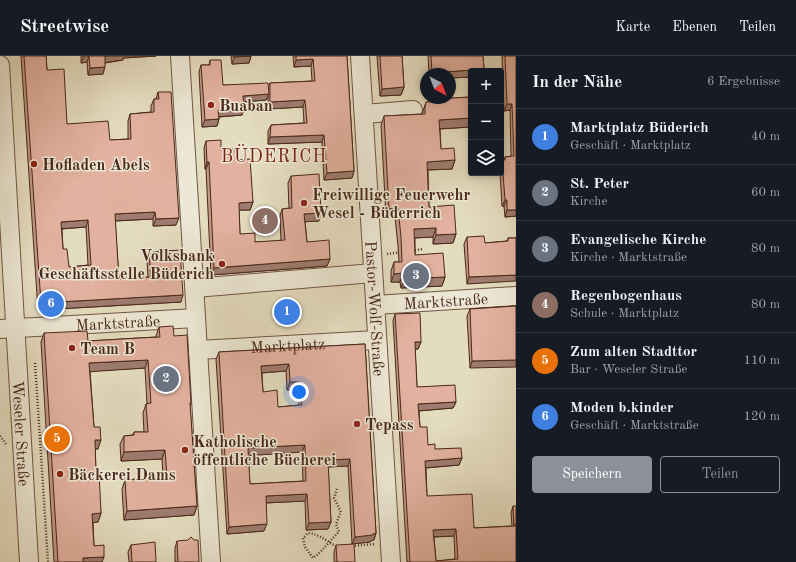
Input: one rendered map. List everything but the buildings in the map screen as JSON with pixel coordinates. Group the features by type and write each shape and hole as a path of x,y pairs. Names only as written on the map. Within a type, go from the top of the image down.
{"street":[{"path":"180,56 211,562"},
{"name":"Pastor-Wolf-Straße","path":"360,56 391,562"},
{"name":"Weseler Straße","path":"0,65 8,328 29,562"},
{"path":"364,114 413,110"},
{"path":"195,288 373,264"},
{"name":"Marktstraße","path":"375,305 516,296"},
{"name":"Marktstraße","path":"8,328 196,318"},
{"name":"Marktplatz","path":"198,350 377,340"}],"path":[{"path":"373,264 422,249"},
{"path":"337,489 334,498 342,512 336,524 339,532 328,543 321,552 313,558 304,547 303,538 308,533 317,534 328,543 340,548"},
{"path":"347,547 390,542"}],"place":[{"name":"Buaban","path":"211,105"},
{"name":"Hofladen Abels","path":"34,164"},
{"name":"Freiwillige Feuerwehr Wesel - Büderrich","path":"304,203"},
{"name":"Regenbogenhaus","path":"265,221"},
{"name":"Volksbank Geschäftsstelle Büderich","path":"222,264"},
{"name":"Evangelische Kirche","path":"416,276"},
{"name":"Moden b.kinder","path":"51,304"},
{"name":"Marktplatz Büderich","path":"287,312"},
{"name":"Team B","path":"72,348"},
{"name":"St. Peter","path":"166,379"},
{"name":"Tepass","path":"357,424"},
{"name":"Zum alten Stadttor","path":"57,439"},
{"name":"Katholische öffentliche Bücherei","path":"185,450"},
{"name":"Bäckerei Dams","path":"60,474"}],"district":[{"name":"BÜDERICH","path":"274,156"}]}
